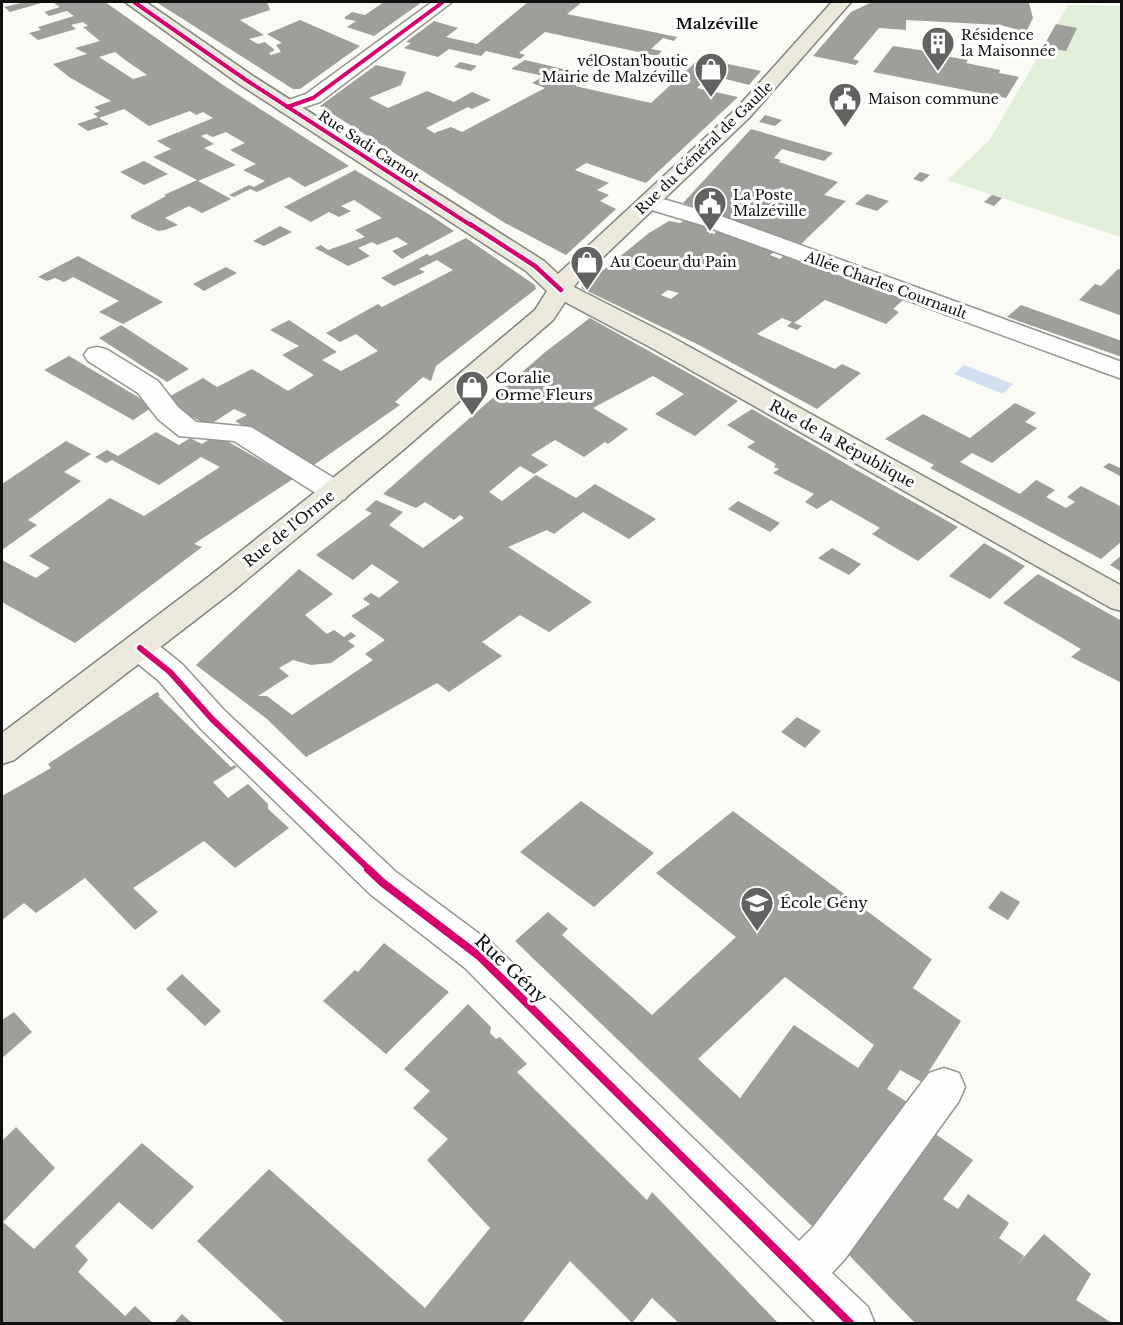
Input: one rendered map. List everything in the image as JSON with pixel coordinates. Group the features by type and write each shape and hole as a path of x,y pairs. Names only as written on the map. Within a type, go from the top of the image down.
{"main road":[{"name":"Rue Sadi Carnot","path":"134,2 287,107 535,266 561,290"},
{"name":"Rue du Général de Gaulle","path":"561,290 570,275 742,114 842,2"},
{"name":"Rue de l'Orme","path":"2,751 140,648 335,492 544,315 561,290"},
{"name":"Rue de la République","path":"561,290 659,341 1122,600"}],"street":[{"path":"287,107 313,98 443,2"},
{"name":"Allée Charles Cournault","path":"649,202 707,219 1122,371"},
{"path":"97,354 148,387 168,413 189,430 240,433 335,492"},
{"name":"Rue Gény","path":"140,648 170,672 212,719 383,883 479,956 852,1323"},
{"path":"801,1273 828,1243 944,1087"}],"green space":[{"path":"1068,5 1121,6 1121,237 947,180 989,141"}],"water":[{"path":"964,365 1013,384 1003,394 954,374"}],"building":[{"path":"25,2 45,2 10,12 4,7"},
{"path":"52,2 105,2 223,85 349,166 305,187 289,177 257,192 250,189 234,197 229,195 249,185 254,187 265,181 243,170 256,164 230,150 245,143 226,132 213,137 206,134 201,136 214,144 204,148 236,165 198,181 231,199 202,213 189,206 165,218 178,225 165,230 158,231 131,218 131,215 166,196 164,195 197,180 153,157 171,149 157,141 213,118 203,112 196,115 190,111 149,126 124,109 99,118 109,124 88,131 77,124 98,117 93,114 100,111 94,107 111,101 69,77 53,64 87,54 75,48 100,41 83,27 88,26 83,22 71,25 76,29 38,40 29,33 41,30 38,27 74,16 67,11 49,16 44,12 60,7","holes":["115,52 147,75 133,79 99,57"]},
{"path":"156,2 267,2 270,10 240,20 264,35 249,39 258,44 265,42 275,50 269,53 271,55 281,52 276,45 282,43 267,34 300,20 360,46 300,89 293,89"},
{"path":"384,2 422,2 374,36 347,27 356,21 345,19 352,12 365,15"},
{"path":"528,2 582,2 567,14 677,37 674,41 663,38 651,49 662,51 657,56 545,32 519,53 525,55 520,59 486,51 481,56 449,49 438,57 404,48 411,43 406,42 434,21 458,28 446,37 477,44"},
{"name":"Résidence la Maisonnée","path":"872,2 1029,3 1033,18 1026,32 1000,25 906,20 906,30 879,28 853,59 859,61 856,65 813,56 851,12"},
{"path":"1056,24 1077,28 1066,51 1043,47"},
{"name":"Résidence la Maisonnée","path":"893,46 946,54 945,56 968,60 966,63 1000,70 999,73 1019,77 1006,98 873,72"},
{"path":"700,58 761,71 749,85 710,75 706,80 710,81 707,84 702,83 697,88 738,97 646,183 586,163 575,170 609,183 597,190 609,195 600,201 616,209 566,255 505,223 320,106 376,65 406,72 401,85 369,98 388,108 427,91 454,102 472,92 491,100 472,109 468,107 426,128 434,133 451,127 462,132 545,88 532,83 544,76 511,69 525,60 593,76 575,86 651,103"},
{"path":"460,62 477,66 471,71 454,67"},
{"path":"765,115 782,120 775,126 759,122"},
{"path":"751,129 833,153 824,161 782,149 774,158 781,160 779,162 838,182 824,195 846,201 801,244 683,203"},
{"path":"144,161 168,174 144,185 120,172"},
{"path":"355,170 454,231 402,259 392,251 408,244 397,237 377,245 372,242 358,248 370,256 348,266 315,248 321,245 328,250 365,237 355,230 382,218 354,200 341,206 351,211 339,217 329,212 311,222 284,207"},
{"path":"920,172 930,175 922,182 913,179"},
{"path":"867,194 889,201 877,211 855,204"},
{"path":"992,195 1002,198 994,206 984,202"},
{"path":"685,220 709,228 706,231 714,234 717,231 774,252 770,255 780,259 783,256 903,300 893,309 899,312 886,324 825,300 794,323 802,326 797,330 787,326 792,322 782,318 757,334 835,369 842,364 861,373 817,409 699,345 581,288 649,233 669,221 680,223","holes":["668,290 679,293 671,299 661,295"]},
{"path":"280,226 292,232 264,246 253,241"},
{"path":"466,238 535,285 536,289 436,366 431,381 423,377 395,402 400,405 311,467 235,421 247,415 234,409 208,426 163,400 203,378 217,387 252,369 288,391 314,375 282,355 299,346 270,330 289,320 337,352 322,360 341,371 378,351 356,334 340,342 326,333 378,304 382,307 453,270 437,260 419,269 425,272 394,286 381,278 427,254 430,256"},
{"path":"78,256 163,302 123,324 99,312 119,301 73,277 64,282 55,278 47,281 38,277"},
{"path":"226,267 237,273 204,291 193,284"},
{"path":"1118,269 1122,270 1122,316 1079,300 1095,284 1101,286"},
{"path":"1021,305 1122,341 1122,357 1007,317"},
{"path":"590,318 738,401 695,436 655,414 684,394 653,376 593,408 628,429 608,444 605,442 584,457 555,440 531,455 548,465 534,474 520,466 489,492 502,501 536,475 576,498 595,484 656,519 629,539 583,512 554,534 547,530 508,547 592,602 549,632 520,615 482,642 502,656 449,692 437,683 306,757 267,719 196,665 299,569 333,594 305,615 327,634 334,630 344,637 351,632 356,636 348,641 355,646 331,663 311,665 293,660 279,668 289,676 258,696 267,696 292,715 373,660 365,654 385,640 351,616 370,604 363,599 371,593 379,598 399,582 372,564 353,580 316,555 372,513 365,510 376,500 403,512 389,525 423,548 464,518 460,515 454,520 425,502 416,508 383,494 544,353"},
{"path":"121,325 189,369 167,382 99,338"},
{"path":"69,356 138,397 151,408 133,420 44,370"},
{"path":"1015,403 1036,413 1025,422 1037,428 992,463 972,453 960,462 1020,494 1036,480 1055,490 1046,497 1066,508 1075,502 1067,497 1081,486 1122,507 1122,541 1101,559 930,468 934,465 885,439 923,414 970,438"},
{"path":"752,409 958,527 918,561 872,534 880,528 831,500 817,509 805,502 814,494 773,473 779,469 774,467 776,464 747,447 755,442 727,425"},
{"path":"156,432 179,445 190,438 202,444 208,440 227,441 293,479 194,544 202,547 75,643 2,602 2,560 36,578 50,568 29,556 110,498 144,516 220,467 201,457 159,485 112,460 106,463 95,457 107,450 118,456"},
{"path":"66,441 91,454 64,472 81,481 28,520 37,525 2,550 2,484"},
{"path":"1109,463 1122,469 1122,477 1103,467"},
{"path":"738,501 780,523 770,532 728,509"},
{"path":"984,543 1025,566 990,599 949,576"},
{"path":"832,548 861,564 849,575 818,558"},
{"path":"1122,555 1122,572 1110,565"},
{"path":"1038,574 1122,621 1122,683 1071,657 1081,649 1003,603"},
{"path":"157,692 160,695 158,696 231,767 234,765 237,767 213,782 228,798 248,784 268,804 268,809 289,828 235,868 204,841 133,888 158,912 135,930 85,878 36,913 24,903 2,920 2,796 51,768 48,764"},
{"path":"797,717 821,731 805,748 781,732"},
{"path":"581,801 654,853 594,907 520,852"},
{"path":"733,811 932,959 913,988 961,1021 922,1082 900,1070 887,1089 907,1102 816,1230 515,941 548,912 568,929 562,935 652,1015 736,937 656,873","holes":["785,977 874,1045 858,1068 794,1025 740,1098 698,1059"]},
{"path":"1001,891 1020,902 1008,920 988,908"},
{"path":"384,943 449,992 386,1054 323,1001 355,970 358,972"},
{"path":"182,974 221,1011 205,1026 166,989"},
{"path":"468,1004 491,1027 490,1033 496,1039 500,1037 527,1064 517,1072 647,1200 652,1192 778,1323 679,1323 652,1298 632,1323 570,1261 522,1323 285,1323 197,1241 269,1169 425,1308 490,1228 427,1160 448,1139 413,1108 430,1091 404,1069"},
{"path":"14,1012 32,1032 2,1058 2,1020"},
{"path":"16,1127 55,1168 3,1222 34,1249 142,1143 194,1187 152,1230 119,1202 75,1246 88,1260 78,1272 125,1316 135,1306 153,1323 2,1323 2,1141"},
{"path":"934,1133 973,1160 943,1199 958,1209 968,1194 1009,1223 999,1238 1024,1256 1018,1264 1044,1234 1091,1274 1076,1300 1112,1323 915,1323 844,1250"},
{"path":"182,1314 192,1323 174,1323"}],"cycle path":[{"path":"134,2 246,80 535,266 561,290"},
{"path":"287,107 313,98 443,2"},
{"path":"140,648 170,672 212,719 383,883 479,956 851,1324"}],"place":[{"name":"Résidence la Maisonnée","path":"938,72"},
{"name":"vélOstan'boutic Mairie de Malzéville","path":"711,98"},
{"name":"Maison commune","path":"845,128"},
{"name":"La Poste Malzéville","path":"710,232"},
{"name":"Au Coeur du Pain","path":"587,291"},
{"name":"Coralie Orme Fleurs","path":"472,416"},
{"name":"École Gény","path":"757,932"}],"district":[{"name":"Malzéville","path":"717,24"}]}
